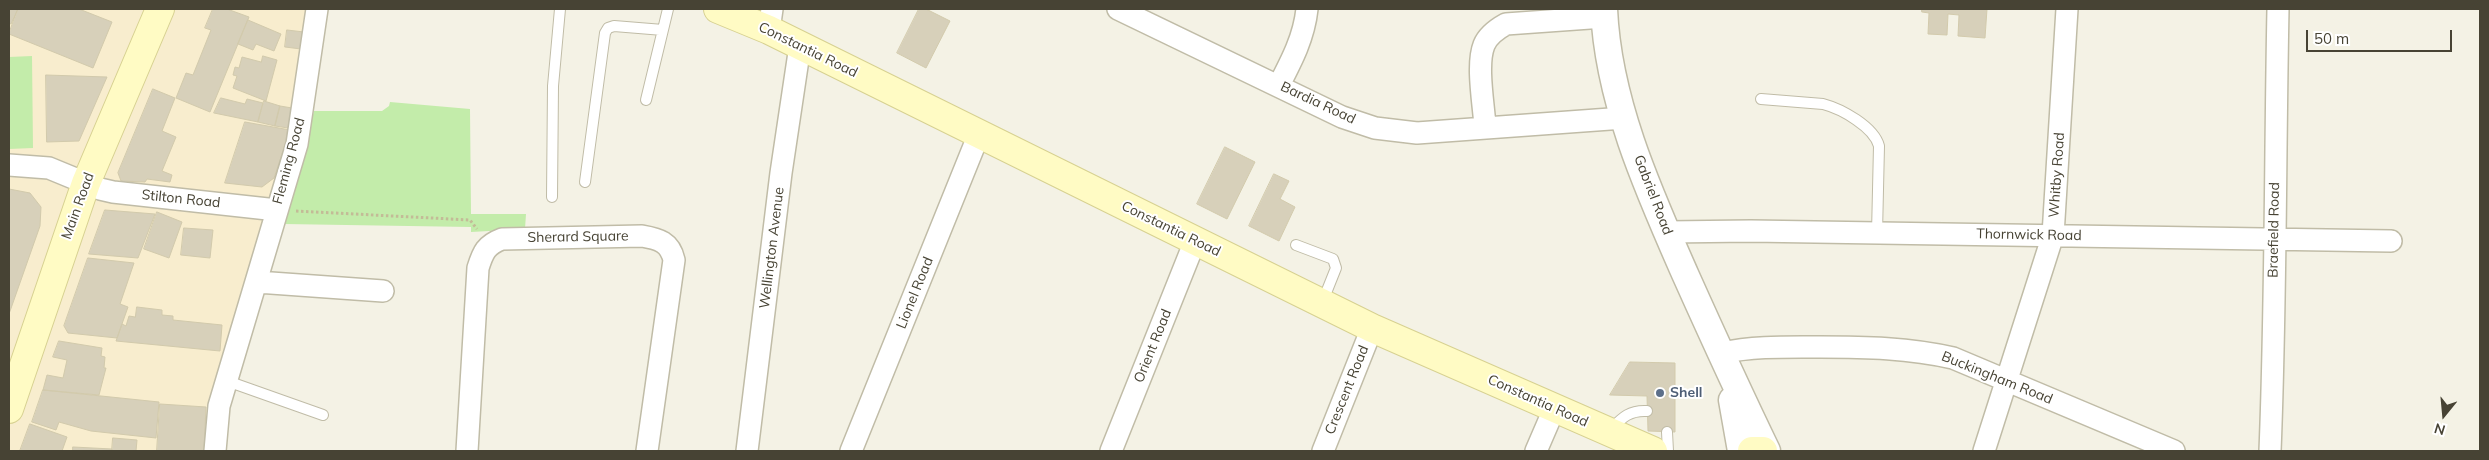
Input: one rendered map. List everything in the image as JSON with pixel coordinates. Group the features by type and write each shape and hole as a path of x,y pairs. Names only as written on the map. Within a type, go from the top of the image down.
{"main road":[{"name":"Main Road","path":"9,409 86,183 160,9"},
{"name":"Constantia Road","path":"718,9 770,19 800,46 1322,304 1372,328 1554,407 1640,441"},
{"path":"1752,451 1763,451"}],"street":[{"name":"Fleming Road","path":"215,451 219,406 297,144 317,9"},
{"name":"Bardia Road","path":"1118,9 1342,117 1375,128 1416,133 1624,118"},
{"path":"1279,85 1293,58 1304,30 1307,9"},
{"name":"Whitby Road","path":"1984,451 2053,235 2067,9"},
{"name":"Braefield Road","path":"2270,451 2274,355 2278,9"},
{"path":"1485,127 1481,61 1484,46 1496,29 1506,24 1604,13"},
{"name":"Gabriel Road","path":"1604,13 1612,68 1624,118 1666,232 1767,451"},
{"name":"Wellington Avenue","path":"747,451 781,174 800,46"},
{"name":"Lionel Road","path":"850,451 980,134"},
{"name":"Stilton Road","path":"9,165 50,168 113,192 277,210"},
{"name":"Thornwick Road","path":"1666,232 2053,235 2390,241"},
{"name":"Sherard Square","path":"488,244 502,238 642,236 664,242 672,250 674,260 647,451"},
{"name":"Orient Road","path":"1111,451 1195,241"},
{"path":"467,451 478,268 482,254 488,244"},
{"path":"257,282 383,291"},
{"name":"Crescent Road","path":"1323,451 1372,328"},
{"name":"Buckingham Road","path":"1725,363 1764,347 1884,347 1923,351 1953,358 2174,451"},
{"name":"Gabriel Road","path":"1725,363 1741,451"},
{"path":"1536,451 1554,407"}],"lane":[{"path":"552,197 553,86 560,9"},
{"path":"646,100 668,9"},
{"path":"585,182 605,33 608,28 614,26 663,30"},
{"path":"1761,99 1823,104 1872,130 1877,137 1879,146 1877,233"},
{"path":"1296,244 1333,259 1336,263 1322,304"},
{"path":"227,381 323,415"},
{"path":"1647,411 1637,410 1627,414 1640,441 1668,451"}],"path":[{"path":"277,210 470,220 488,244"}],"shaded area":[{"path":"9,9 317,9 304,103 215,451 9,451"}],"green space":[{"path":"32,56 33,148 9,149 9,57"},
{"path":"390,102 470,109 471,214 526,214 525,229 471,232 471,227 284,224 314,111 382,111 389,106"}],"building":[{"path":"9,9 18,9 11,24 9,23"},
{"path":"18,9 79,9 112,22 93,68 9,34"},
{"path":"213,9 227,9 249,17 210,112 176,98 186,73 193,75 211,30 205,28"},
{"path":"919,9 926,9 950,21 926,68 897,53"},
{"path":"1922,9 1987,9 1985,38 1958,36 1959,15 1948,14 1947,35 1928,34 1929,13 1922,12"},
{"path":"248,20 281,34 274,51 256,44 253,50 238,44"},
{"path":"287,30 304,32 301,49 285,47"},
{"path":"263,56 277,60 266,101 233,88 237,76 233,75 235,67 239,68 242,57 261,62"},
{"path":"46,75 107,77 79,141 47,142"},
{"path":"153,89 175,98 162,131 176,137 162,171 172,175 170,182 147,179 145,182 121,181 118,173"},
{"path":"221,98 245,104 247,99 263,103 258,122 214,113"},
{"path":"264,101 280,106 275,126 258,122"},
{"path":"280,106 292,108 288,128 275,126"},
{"path":"245,122 290,130 274,178 262,187 225,183"},
{"path":"1225,147 1255,162 1227,219 1197,204"},
{"path":"1274,174 1289,181 1280,199 1295,207 1279,241 1249,226"},
{"path":"9,189 30,193 41,207 40,226 9,314"},
{"path":"105,210 155,214 138,258 89,254"},
{"path":"157,212 182,222 169,258 144,249"},
{"path":"184,228 213,230 210,258 181,255"},
{"path":"88,258 134,263 120,304 128,307 117,338 68,333 64,326"},
{"path":"137,307 162,310 162,315 173,316 173,320 222,325 220,351 116,341 122,324 126,326 129,316 135,317"},
{"path":"59,341 102,348 101,356 105,357 104,368 106,368 99,395 43,390 47,375 63,378 67,360 53,357"},
{"path":"1630,362 1675,363 1675,432 1648,431 1647,396 1610,395"},
{"path":"43,390 159,402 156,438 91,431 59,422 56,430 32,422"},
{"path":"160,404 206,407 204,451 157,451"},
{"path":"30,424 67,437 62,451 20,451"},
{"path":"113,438 137,440 136,451 112,451"},
{"path":"73,447 112,449 112,451 73,451"}],"place":[{"name":"Shell","path":"1660,393"}]}
